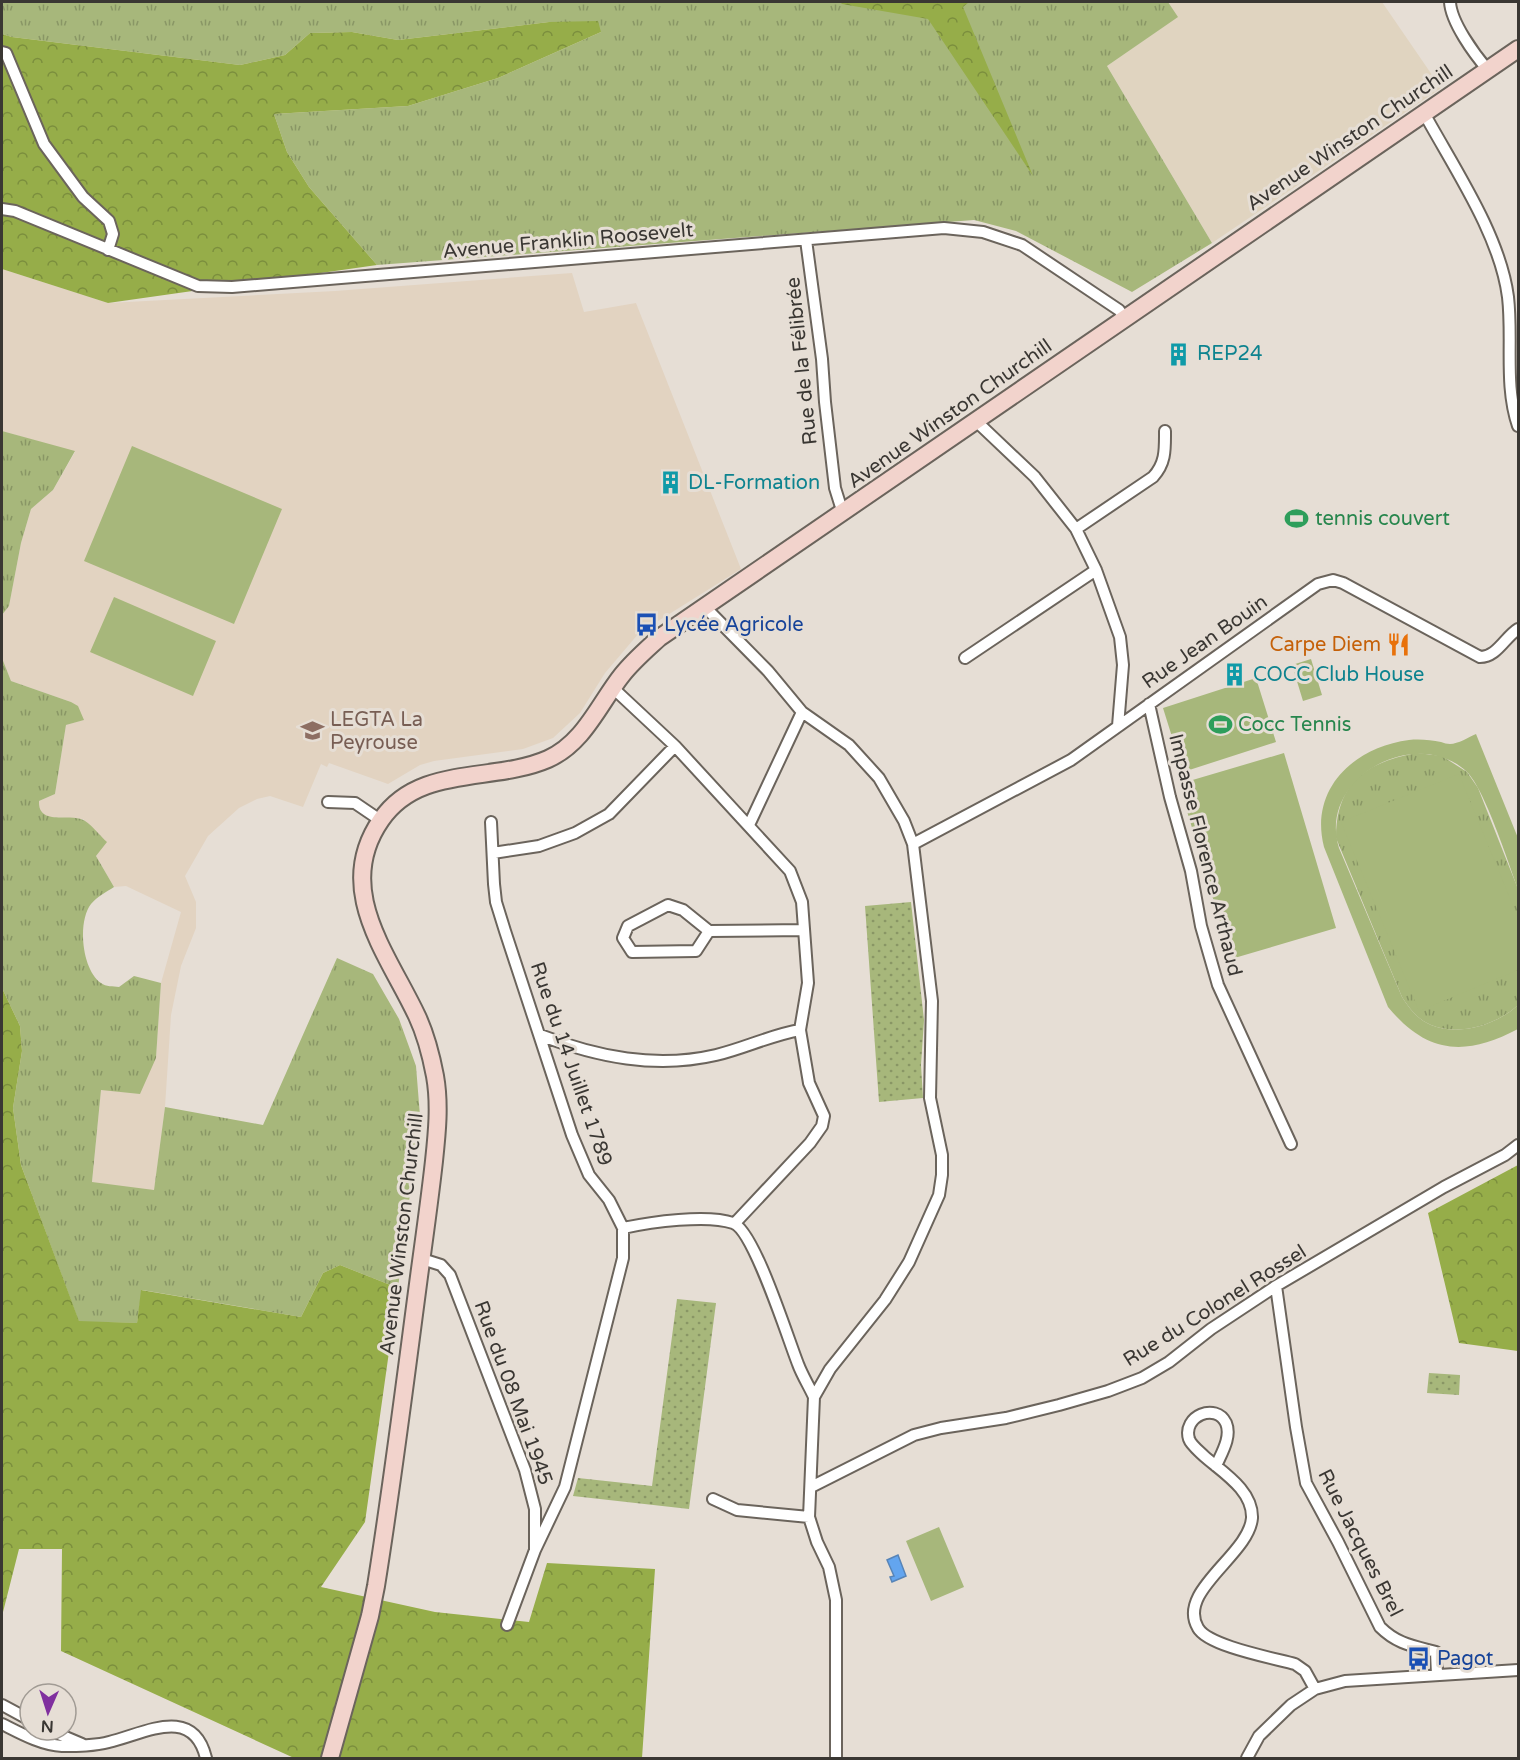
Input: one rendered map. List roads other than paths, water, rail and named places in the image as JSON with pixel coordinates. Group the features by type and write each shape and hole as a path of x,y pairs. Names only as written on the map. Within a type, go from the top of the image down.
{"main road":[{"name":"Avenue Winston Churchill","path":"330,1758 367,1627 376,1586 422,1259 438,1108 431,1053 418,1017 376,938 366,912 362,890 365,855 380,820 402,798 430,784 444,779 505,770 549,758 564,750 582,734 613,688 638,657 659,638 1518,49"}],"street":[{"path":"1450,2 1452,14 1458,25 1488,70"},
{"path":"2,52 6,53 44,144 83,197 110,221 113,234 108,250"},
{"path":"1424,113 1484,223 1497,254 1508,295 1511,393 1518,426"},
{"name":"Avenue Franklin Roosevelt","path":"2,209 15,212 198,286 232,287 944,228 983,232 1022,245 1119,310 1125,318"},
{"name":"Rue de la Félibrée","path":"806,240 822,359 835,488 845,511"},
{"path":"976,421 1035,477 1076,529 1096,570 1120,637 1123,665 1118,726"},
{"path":"1076,529 1153,477 1165,459 1165,431"},
{"path":"965,658 1096,570"},
{"name":"Rue Jean Bouin","path":"913,844 1071,760 1318,584 1333,580 1343,583 1484,658 1493,653 1518,629"},
{"path":"705,607 768,671 802,712 849,745 879,778 904,821 913,844 932,1001 929,1087 942,1155 939,1195 909,1262 885,1300 830,1369 814,1397 809,1516 817,1542 829,1568 836,1600 836,1758"},
{"path":"613,688 675,746 790,871 802,902 808,983 800,1030 809,1083 824,1116 822,1126 810,1143 735,1223"},
{"name":"Impasse Florence Arthaud","path":"1149,704 1170,796 1191,871 1201,926 1218,985 1291,1144"},
{"path":"749,825 802,712"},
{"path":"493,853 539,846 576,833 609,814 675,746"},
{"path":"328,802 355,803 380,820"},
{"name":"Rue du 14 Juillet 1789","path":"491,822 496,902 572,1136 589,1175 609,1200 623,1228 623,1258 565,1487 535,1550"},
{"path":"709,932 696,951 632,952 623,939 628,926 668,905 683,910 709,932 804,930"},
{"path":"540,1035 571,1047 605,1056 649,1062 713,1056 800,1030"},
{"name":"Rue du Colonel Rossel","path":"811,1487 914,1435 941,1428 1006,1418 1059,1405 1108,1391 1142,1378 1169,1362 1210,1329 1276,1286 1444,1186 1505,1155 1518,1145"},
{"path":"623,1228 706,1218 735,1223 745,1232 756,1254 799,1367 814,1397"},
{"name":"Rue du 08 Mai 1945","path":"422,1259 441,1265 450,1275 525,1470 535,1509 535,1550 507,1624"},
{"name":"Rue Jacques Brel","path":"1276,1286 1296,1427 1310,1492 1338,1542 1380,1627 1390,1638 1436,1653 1437,1675"},
{"path":"1216,1466 1228,1434 1225,1421 1216,1413 1204,1412 1192,1420 1188,1430 1189,1439 1197,1450 1246,1494 1251,1506 1252,1518 1250,1530 1203,1590 1194,1606 1197,1627 1205,1636 1220,1643 1295,1664 1305,1671 1315,1689"},
{"path":"713,1499 737,1510 809,1516"},
{"path":"1247,1758 1259,1736 1291,1705 1315,1689 1345,1681 1518,1670"},
{"path":"2,1705 18,1714"},
{"path":"2,1724 50,1744 85,1745 112,1742 156,1728 172,1726 193,1733 202,1746 206,1758"},
{"path":"78,1742 85,1745"}],"water":[{"path":"898,1555 906,1576 892,1582 890,1577 894,1576 887,1560"}],"place":[{"name":"REP24","path":"1179,354"},
{"name":"DL-Formation","path":"670,483"},
{"name":"tennis couvert","path":"1297,519"},
{"name":"Lycée Agricole","path":"646,625"},
{"name":"Carpe Diem","path":"1399,645"},
{"name":"COCC Club House","path":"1235,675"},
{"name":"Cocc Tennis","path":"1220,725"},
{"name":"LEGTA La Peyrouse","path":"312,731"},
{"name":"Pagot","path":"1419,1659"}]}
